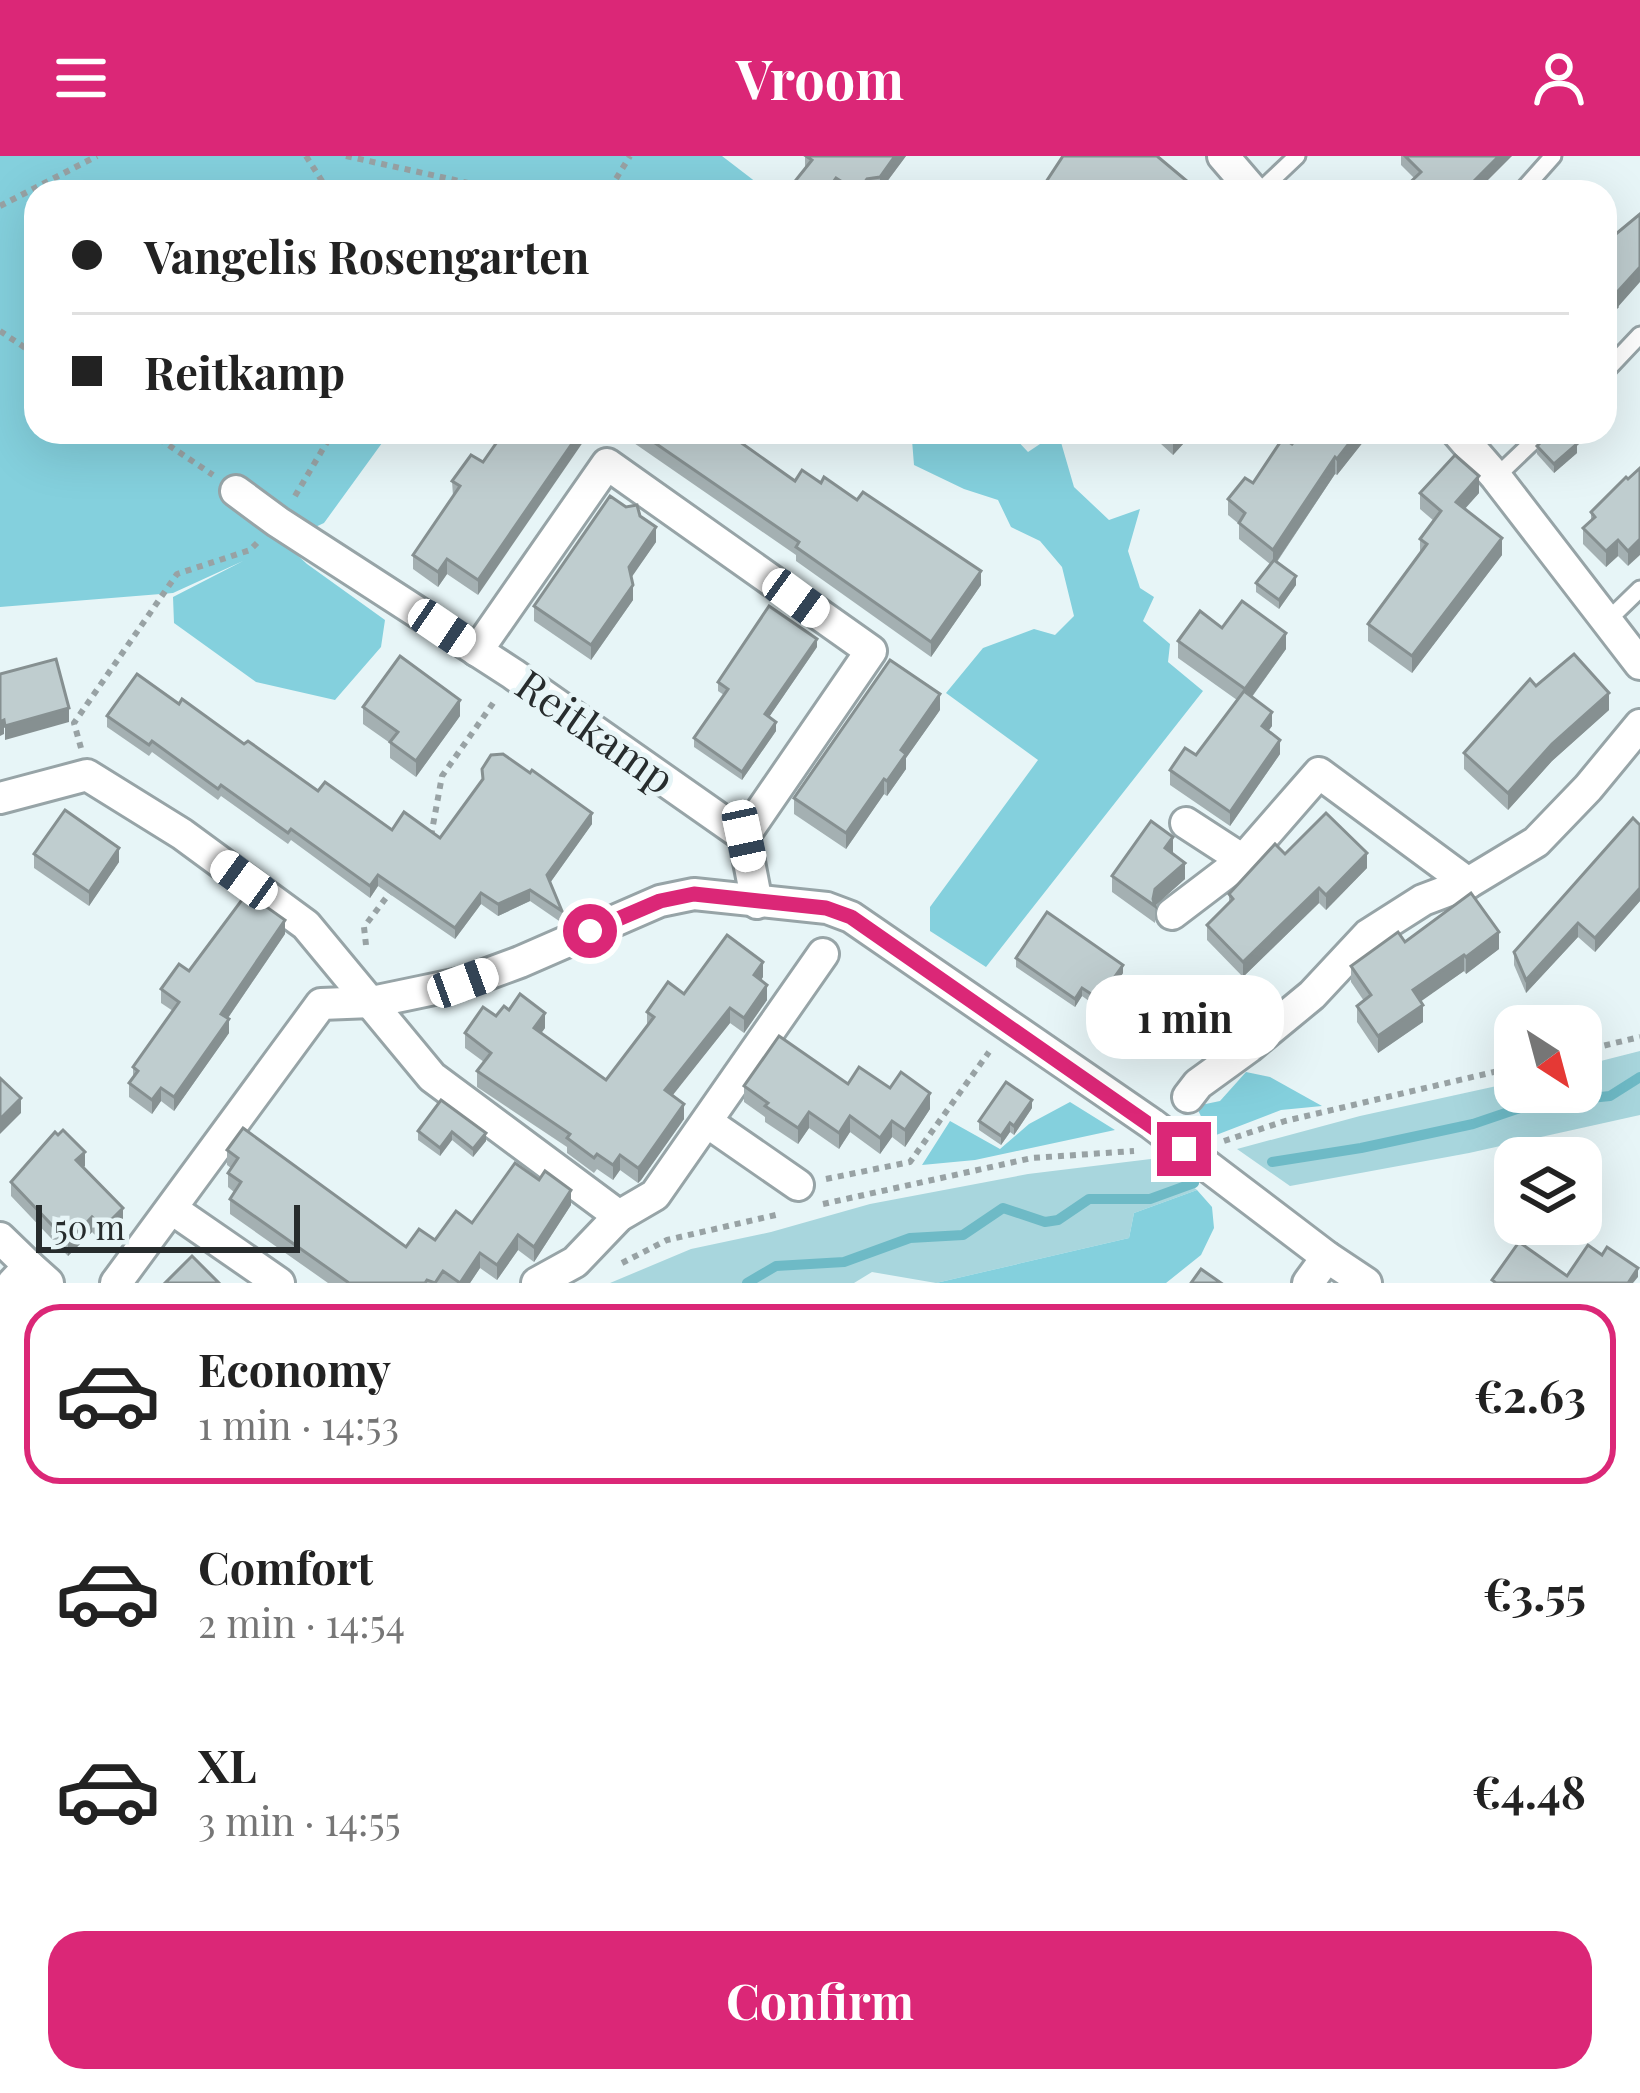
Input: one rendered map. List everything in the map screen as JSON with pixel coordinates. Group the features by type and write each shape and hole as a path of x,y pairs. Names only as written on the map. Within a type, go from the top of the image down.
{"street":[{"path":"1223,156 1245,180"},
{"path":"1467,444 1640,664"},
{"path":"477,652 607,464 871,651 744,836 757,903"},
{"name":"Reitkamp","path":"236,491 513,674 744,836"},
{"path":"1188,1097 1198,1084 1312,995 1368,935 1423,900 1468,883 1536,842 1640,725"},
{"path":"1172,914 1243,860 1318,773 1468,883"},
{"path":"0,798 87,775 182,834 306,925 432,1077 619,1216"},
{"path":"1186,823 1243,860"},
{"path":"116,1283 321,1004 372,1002 463,983 660,901 694,894 826,908 851,917 1184,1149 1366,1283"},
{"path":"537,1283 575,1262 619,1216 655,1195 823,954"},
{"path":"707,1122 798,1202"},
{"path":"172,1210 279,1283"},
{"path":"0,1238 30,1278"},
{"path":"1308,1283 1328,1257"}],"lane":[{"path":"1270,180 1298,156"},
{"path":"1532,180 1553,156"},
{"path":"1617,359 1640,335"},
{"path":"1496,477 1530,444"},
{"path":"1607,621 1640,590"}],"path":[{"path":"50,180 97,156"},
{"path":"346,156 451,180"},
{"path":"167,444 236,491"},
{"path":"87,775 74,723 177,574 250,550 278,522 326,444"},
{"path":"431,839 442,776 513,674"},
{"path":"366,946 364,927 404,874"},
{"path":"619,1265 667,1240 798,1202 910,1162 1009,1025"},
{"path":"1602,1046 1640,1037"},
{"path":"798,1202 1032,1158 1184,1149 1494,1071"}],"shaded area":[{"path":"0,156 722,156 753,180 24,180 24,444 381,444 324,523 283,542 385,620 381,647 335,700 256,682 174,623 173,597 243,561 173,593 0,607"},
{"path":"912,444 1020,444 1028,452 1040,444 1061,444 1074,487 1109,520 1140,509 1128,551 1140,588 1154,597 1143,621 1170,644 1168,662 1203,691 986,967 930,931 930,907 1038,760 946,693 983,648 1034,629 1055,635 1074,616 1062,567 1040,541 1011,527 998,500 914,465"},
{"path":"1640,1051 1640,1115 1541,1137 1494,1137 1494,1147 1290,1186 1237,1149 1494,1087 1494,1113 1602,1113 1602,1061"},
{"path":"1246,1072 1270,1077 1322,1106 1281,1110 1211,1137 1196,1106 1220,1101"},
{"path":"1070,1102 1115,1130 975,1160 922,1165 950,1121 1000,1149 1029,1124"},
{"path":"1159,1158 1197,1190 1134,1213 1129,1238 936,1283 872,1272 854,1283 610,1283 691,1249 870,1204 1028,1174"},
{"path":"1197,1190 1212,1207 1214,1228 1201,1255 1166,1283 936,1283 1129,1238 1134,1213"}],"building":[{"path":"806,156 895,156 880,177 796,180 812,160"},
{"path":"1063,156 1157,156 1186,180 1047,180"},
{"path":"1405,156 1499,156 1475,180 1413,180 1421,172"},
{"path":"1640,214 1640,267 1617,292 1617,233"},
{"path":"496,444 572,444 478,580 447,559 438,572 413,555 460,486 452,481 471,455 483,462"},
{"path":"656,444 743,444 795,481 802,470 821,483 824,477 857,500 863,492 981,571 931,642 796,547 799,542"},
{"path":"1279,444 1349,444 1273,550 1239,523 1245,513 1228,499 1245,478 1253,483"},
{"path":"1539,444 1577,444 1554,464"},
{"path":"1455,455 1479,476 1456,502 1502,538 1412,656 1368,624 1427,544 1420,539 1441,511 1420,493"},
{"path":"1640,468 1640,539 1628,551 1618,540 1606,551 1583,528 1595,517 1591,512"},
{"path":"610,496 626,507 637,505 640,516 656,527 629,567 633,585 591,645 534,606"},
{"path":"1274,560 1296,576 1279,600 1256,583"},
{"path":"1242,601 1286,633 1245,689 1178,641 1200,611 1222,628"},
{"path":"769,606 817,639 765,714 776,722 742,772 694,738 728,689 718,682"},
{"path":"1574,654 1609,693 1552,744 1508,793 1464,753 1530,679 1536,686"},
{"path":"400,656 460,700 416,761 390,742 398,732 363,707"},
{"path":"56,659 69,708 5,726 4,720 0,722 0,674"},
{"path":"890,660 940,694 901,750 906,754 846,833 794,798"},
{"path":"137,674 179,704 182,699 244,744 248,741 318,791 325,782 392,830 404,812 440,838 483,779 482,769 491,755 503,754 532,770 592,813 547,875 562,911 530,890 498,904 481,893 455,928 378,875 370,886 291,829 288,833 221,785 218,789 152,741 149,745 107,716"},
{"path":"1244,691 1272,712 1262,726 1280,740 1230,812 1170,770 1185,748 1196,755"},
{"path":"65,810 119,848 89,892 34,854"},
{"path":"1326,813 1367,853 1326,895 1319,888 1243,962 1207,925 1275,844 1285,854"},
{"path":"1633,818 1640,825 1640,888 1595,938 1578,923 1526,980 1514,952"},
{"path":"1151,821 1173,837 1165,848 1185,863 1155,889 1155,906 1112,876"},
{"path":"247,893 285,920 221,1014 229,1019 174,1097 161,1088 152,1100 129,1083 138,1071 133,1067 179,1002 161,989 179,964 189,971"},
{"path":"1471,893 1499,932 1413,990 1423,1005 1378,1036 1357,1006 1371,995 1351,966 1398,932 1405,942"},
{"path":"1047,912 1123,965 1099,999 1082,988 1075,999 1016,958"},
{"path":"727,935 763,962 754,975 767,985 744,1018 730,1008 665,1090 684,1104 638,1168 620,1155 613,1165 597,1154 594,1158 567,1138 570,1134 477,1071 491,1053 465,1033 483,1007 496,1016 504,1006 509,1010 520,994 545,1013 534,1028 606,1080 654,1017 647,1012 668,982 684,994"},
{"path":"1156,982 1184,1001 1157,1040 1121,1015"},
{"path":"779,1036 848,1084 859,1067 890,1088 901,1072 930,1093 905,1130 892,1121 880,1138 850,1116 839,1133 809,1112 798,1128 744,1086"},
{"path":"0,1078 21,1098 0,1119"},
{"path":"1006,1082 1032,1100 1001,1136 979,1121"},
{"path":"441,1100 486,1133 473,1149 452,1132 440,1148 418,1131"},
{"path":"243,1128 406,1247 419,1229 435,1240 456,1211 472,1223 515,1163 539,1180 545,1171 571,1190 534,1247 518,1235 497,1265 480,1253 460,1283 443,1271 435,1283 349,1283 230,1199 241,1182 228,1173 238,1158 227,1150"},
{"path":"63,1130 85,1152 76,1160 123,1208 103,1228 92,1217 68,1242 11,1182 55,1132 58,1135"},
{"path":"1517,1245 1567,1276 1588,1245 1602,1255 1607,1247 1638,1268 1628,1283 1492,1280"},
{"path":"192,1256 219,1283 165,1283"},
{"path":"1201,1269 1221,1283 1191,1283"}],"waterway":[{"path":"1272,1162 1473,1124 1532,1104 1610,1096 1640,1077"},
{"path":"747,1283 776,1266 844,1262 910,1238 963,1235 1003,1208 1045,1222 1058,1220 1089,1199 1150,1199 1194,1183"}],"route":[{"path":"590,931 660,901 694,894 826,908 851,917 1184,1149"}]}
